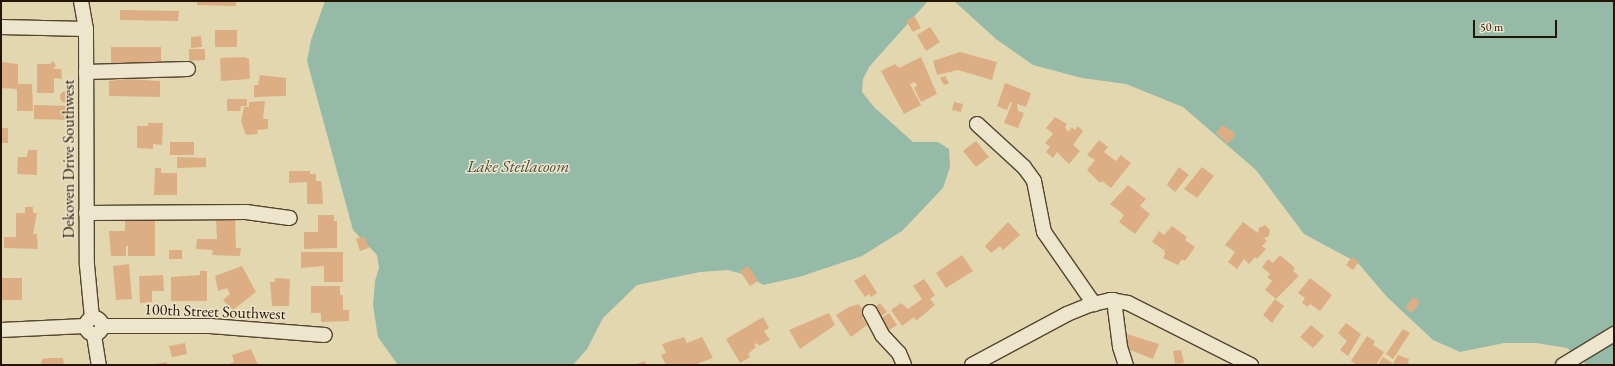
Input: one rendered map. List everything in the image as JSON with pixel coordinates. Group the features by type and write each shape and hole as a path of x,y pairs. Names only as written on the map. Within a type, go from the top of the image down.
{"street":[{"name":"Dekoven Drive Southwest","path":"81,1 86,29 87,265 98,365"},
{"path":"1,27 86,29"},
{"path":"86,72 188,69"},
{"path":"977,124 1024,167 1034,181 1044,232 1094,304"},
{"path":"86,213 246,212 290,218"},
{"path":"1114,300 1120,347 1126,365"},
{"path":"972,365 1067,314 1094,304 1114,300 1140,308 1182,332 1251,365"},
{"path":"870,312 882,335 899,352 904,365"},
{"name":"100th Street Southwest","path":"1,330 93,326 210,326 326,335"},
{"path":"1563,365 1614,334"}],"water":[{"name":"Lake Steilacoom","path":"325,1 928,1 869,67 863,79 862,92 874,107 913,142 938,142 949,149 950,167 943,188 902,231 862,256 799,277 763,285 749,276 728,270 700,272 637,285 603,318 587,349 573,365 398,365 378,337 373,305 375,281 379,268 377,255 353,230 307,61 311,40"},
{"path":"954,1 1614,1 1614,365 1587,365 1567,348 1536,343 1504,343 1460,352 1433,340 1387,297 1358,263 1304,234 1256,170 1183,107 1126,84 1082,78 1033,65 996,39"}],"building":[{"path":"197,1 236,1 236,6 197,5"},
{"path":"120,10 179,11 178,21 120,20"},
{"path":"914,16 921,28 913,32 906,21"},
{"path":"930,27 940,42 926,51 917,35"},
{"path":"215,30 237,30 237,47 215,47"},
{"path":"201,36 202,47 191,48 191,37"},
{"path":"111,47 161,47 161,63 111,63"},
{"path":"189,49 205,49 205,60 189,61"},
{"path":"960,52 997,62 992,80 958,70 937,75 933,61"},
{"path":"244,57 249,59 250,79 221,81 220,58"},
{"path":"921,57 937,94 921,102 914,88 917,86 915,82 910,84 921,105 904,114 881,71 895,64 899,68"},
{"path":"53,61 56,65 53,69 61,69 62,79 54,78 54,93 37,93 37,64 50,64"},
{"path":"1,62 18,64 18,84 32,84 33,111 17,111 17,89 1,88"},
{"path":"260,75 286,78 286,96 254,97 254,85 258,85"},
{"path":"945,76 949,83 944,85 940,78"},
{"path":"127,79 160,81 160,97 109,96 109,81"},
{"path":"1005,83 1031,93 1026,107 1017,104 1018,111 1024,113 1018,128 1004,123 1012,103 1010,102 1007,110 997,106"},
{"path":"66,91 70,93 72,97 70,101 66,103 62,101 60,97 62,93"},
{"path":"227,99 247,99 247,106 241,106 240,111 227,111"},
{"path":"265,101 263,119 268,119 268,129 257,130 258,134 246,135 241,121 244,107 249,107 249,102"},
{"path":"954,102 963,104 961,112 952,110"},
{"path":"34,105 71,106 71,120 34,119"},
{"path":"1055,117 1067,124 1065,127 1068,132 1072,127 1075,130 1078,126 1083,131 1073,145 1080,151 1069,164 1057,152 1053,158 1046,152 1050,147 1045,143 1053,134 1046,128"},
{"path":"148,123 163,123 162,145 153,144 153,149 137,148 137,126 148,126"},
{"path":"1222,125 1236,134 1228,144 1216,133"},
{"path":"1,128 8,128 8,143 1,143"},
{"path":"1099,140 1108,147 1104,152 1116,161 1121,155 1131,163 1111,188 1102,181 1100,183 1087,170 1095,160 1087,155"},
{"path":"976,141 989,157 976,167 963,151"},
{"path":"170,142 194,142 194,155 170,155"},
{"path":"28,150 37,150 37,175 17,174 18,157 27,157"},
{"path":"177,157 206,158 206,167 177,168"},
{"path":"1179,167 1189,175 1175,192 1167,185"},
{"path":"1202,167 1214,176 1197,198 1184,189"},
{"path":"155,168 161,168 161,173 177,173 177,195 154,195"},
{"path":"289,171 310,171 310,174 316,174 316,181 321,181 323,204 307,204 307,182 289,183"},
{"path":"1128,185 1146,199 1140,206 1150,214 1135,234 1119,222 1124,215 1110,204"},
{"path":"25,207 33,207 33,213 37,213 33,234 37,234 38,249 4,248 4,237 16,237 16,213 25,213"},
{"path":"235,215 236,248 241,248 240,256 212,255 213,250 196,249 197,239 217,239 216,217"},
{"path":"318,215 334,215 334,221 337,221 337,248 304,249 304,232 318,232"},
{"path":"125,220 155,220 155,256 128,256 128,246 126,246 126,256 111,256 109,231 125,231"},
{"path":"1008,222 1020,235 1003,250 1000,246 991,253 985,246"},
{"path":"1243,222 1258,233 1259,228 1265,225 1270,230 1269,236 1264,238 1267,241 1262,246 1266,249 1257,259 1255,257 1249,264 1244,259 1237,269 1228,262 1235,252 1225,245"},
{"path":"1172,226 1187,237 1185,240 1195,247 1185,261 1182,259 1178,265 1163,258 1165,254 1164,250 1152,242 1159,231 1164,235"},
{"path":"364,236 369,248 360,251 356,239"},
{"path":"169,250 182,250 182,259 169,259"},
{"path":"301,252 343,252 343,282 324,282 324,266 301,268"},
{"path":"962,255 973,271 946,288 936,273"},
{"path":"1280,255 1295,268 1293,271 1299,276 1276,299 1265,290 1272,281 1267,277 1270,274 1262,267 1268,259 1273,263"},
{"path":"1352,257 1359,262 1353,270 1346,265"},
{"path":"129,264 132,299 116,300 113,266"},
{"path":"242,266 256,292 233,310 223,300 230,294 227,288 218,291 215,276"},
{"path":"748,266 758,281 750,286 740,271"},
{"path":"200,271 207,271 207,301 171,301 171,277 200,275"},
{"path":"865,274 877,293 871,297 869,294 865,297 854,281"},
{"path":"163,275 164,291 152,291 152,302 140,303 139,276"},
{"path":"2,278 22,278 22,300 1,300"},
{"path":"275,278 290,279 289,306 272,306 270,282 275,282"},
{"path":"1310,278 1332,295 1320,311 1310,304 1308,307 1302,303 1305,298 1298,293"},
{"path":"924,279 935,295 930,299 935,305 916,321 914,317 902,326 891,310 901,303 908,309 922,299 913,286"},
{"path":"311,286 340,286 340,295 343,295 343,310 349,310 349,321 321,322 321,313 311,313"},
{"path":"1413,297 1420,302 1412,313 1405,308"},
{"path":"1275,299 1284,306 1272,323 1263,315"},
{"path":"880,303 887,312 878,319 871,310"},
{"path":"859,304 865,314 862,317 867,325 851,337 836,315 849,307"},
{"path":"829,313 835,325 800,349 789,330"},
{"path":"889,313 897,325 886,332 879,320"},
{"path":"763,317 769,328 764,331 770,340 759,346 757,343 754,345 756,347 748,354 750,357 740,363 726,339"},
{"path":"1346,323 1361,334 1348,356 1340,350 1347,341 1338,333"},
{"path":"1311,325 1324,336 1313,348 1300,337"},
{"path":"1403,329 1410,333 1393,359 1386,354"},
{"path":"1127,334 1159,344 1153,359 1122,347"},
{"path":"1367,336 1375,341 1373,345 1384,352 1376,365 1357,365 1351,361"},
{"path":"684,337 687,343 702,337 713,358 694,365 666,365 661,355 666,353 662,344"},
{"path":"185,343 187,354 172,357 169,346"},
{"path":"251,349 258,365 227,365 234,362 232,355"},
{"path":"1181,350 1184,363 1175,364 1173,351"},
{"path":"1398,355 1409,359 1408,363 1414,365 1392,365"},
{"path":"1383,357 1392,363 1391,365 1378,365"},
{"path":"63,358 64,365 41,365 42,359"},
{"path":"645,361 646,365 633,365"},
{"path":"167,362 167,365 156,365 156,364"}]}
